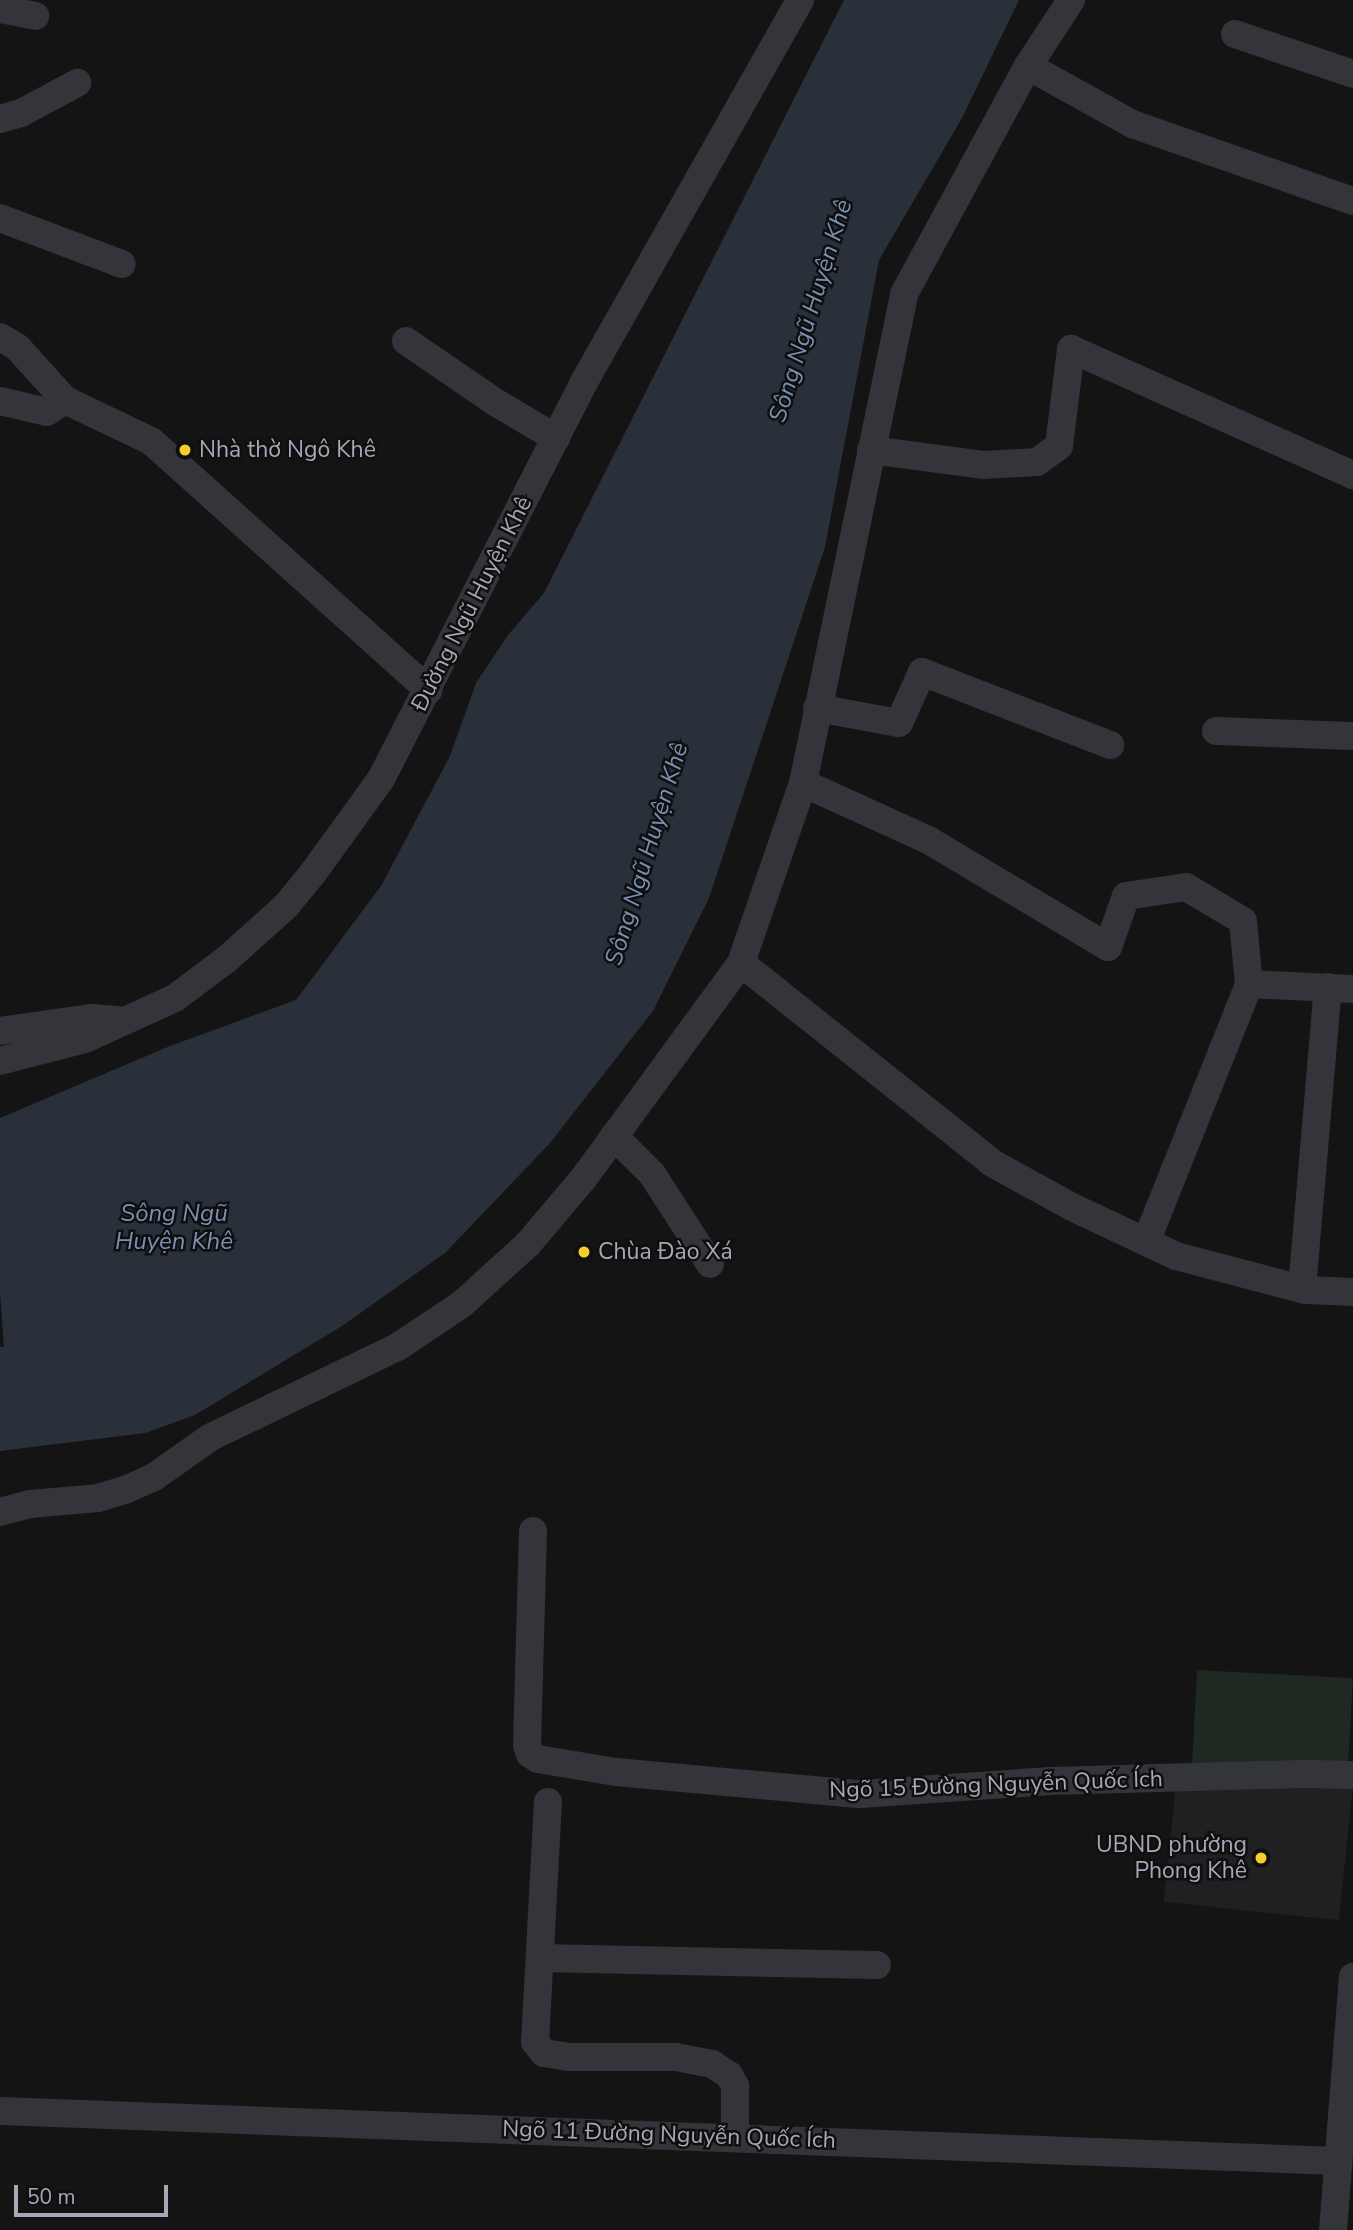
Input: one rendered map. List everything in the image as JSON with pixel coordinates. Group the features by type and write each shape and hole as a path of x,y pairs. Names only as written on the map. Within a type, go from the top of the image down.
{"street":[{"name":"Đường Ngũ Huyện Khê","path":"0,1061 85,1039 175,998 227,959 286,906 381,779 429,690 584,382 800,0"},
{"path":"0,1512 30,1504 98,1498 154,1477 211,1437 399,1346 462,1304 528,1244 614,1136 741,963 803,783 904,294 1028,66 1071,0"},
{"path":"0,9 35,16"},
{"path":"1236,34 1353,74"},
{"path":"1028,66 1132,124 1353,201"},
{"path":"0,119 22,113 77,83"},
{"path":"0,218 122,264"},
{"path":"0,337 18,348 65,400 151,441 429,690"},
{"path":"406,341 495,402 556,438"},
{"path":"871,450 983,465 1037,461 1059,446 1071,349 1353,475"},
{"path":"0,401 47,412 65,400"},
{"path":"817,708 899,723 922,673 1110,745"},
{"path":"1216,731 1353,736"},
{"path":"803,783 930,841 1108,947 1126,896 1186,887 1243,921 1249,984 1146,1242"},
{"path":"741,963 992,1163 1072,1208 1175,1256 1302,1289 1353,1292"},
{"path":"1249,984 1340,988 1302,1289"},
{"path":"0,1031 91,1018 124,1021"},
{"path":"614,1136 652,1174 710,1264"},
{"name":"Ngõ 15 Đường Nguyễn Quốc Ích","path":"533,1531 527,1745 530,1754 538,1759 616,1772 860,1794 1051,1781 1308,1774 1353,1776"},
{"path":"548,1802 535,2042 544,2053 569,2057 676,2057 712,2063 729,2075 734,2086 734,2138"},
{"path":"540,1958 877,1965"},
{"path":"1333,2230 1343,2174 1353,1976"},
{"name":"Ngõ 11 Đường Nguyễn Quốc Ích","path":"0,2110 734,2138 1343,2174"}],"shaded area":[{"path":"1197,1670 1353,1678 1347,1780 1192,1772"},
{"name":"UBND phường Phong Khê","path":"1178,1767 1353,1785 1339,1920 1164,1902"}],"water":[{"name":"Sông Ngũ Huyện Khê","path":"844,0 1019,0 962,118 879,260 825,547 709,898 653,1011 550,1143 445,1253 342,1326 195,1415 145,1433 0,1451 0,1347 4,1347 0,1292 0,1118 170,1046 296,1000 381,886 450,756 476,683 508,635 544,593"}],"place":[{"name":"Nhà thờ Ngô Khê","path":"185,450"},
{"name":"Chùa Đào Xá","path":"584,1252"},
{"name":"UBND phường Phong Khê","path":"1261,1858"}]}
